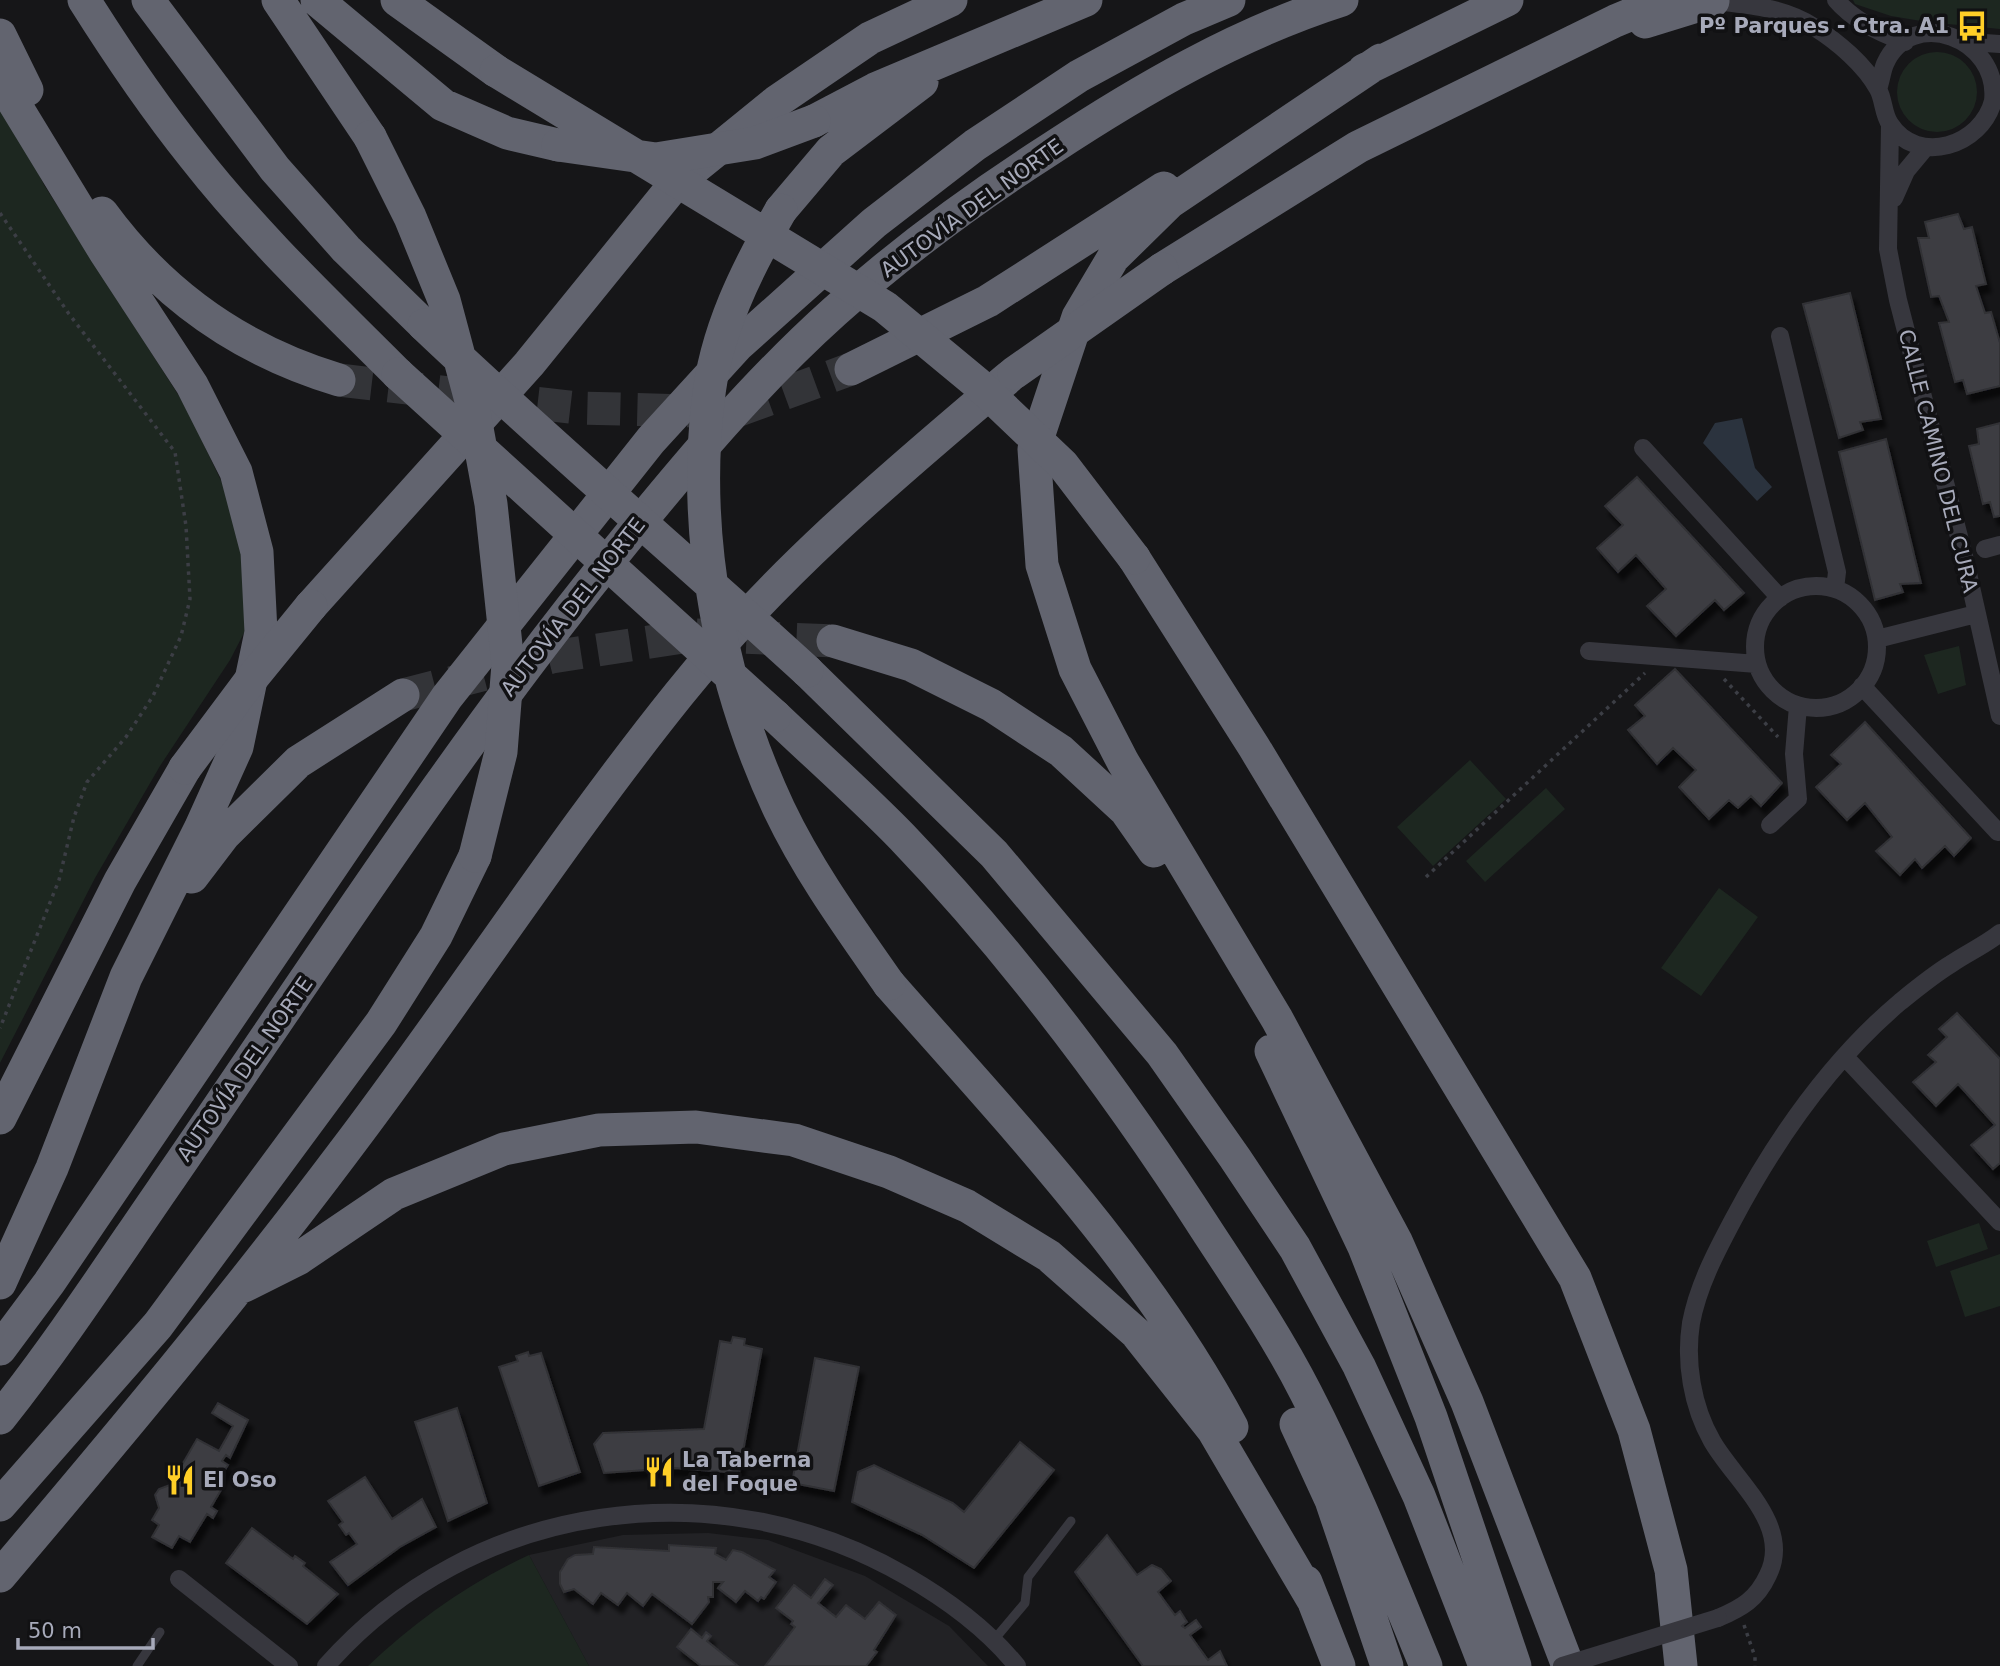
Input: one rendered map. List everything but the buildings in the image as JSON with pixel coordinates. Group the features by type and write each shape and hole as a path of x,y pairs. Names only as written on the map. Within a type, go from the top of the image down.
{"highway":[{"path":"84,0 116,51 194,158 303,280 398,374 775,716 902,837 991,938 1086,1058 1174,1179 1252,1299 1305,1391 1365,1515 1426,1666"},
{"path":"148,0 275,169 346,249 525,421 807,671 994,854 1162,1054 1236,1158 1295,1248 1359,1366 1419,1496 1485,1666"},
{"path":"0,1505 158,1325 381,1023 436,936 475,856 501,752 508,664 491,504 474,412 444,300 410,217 370,136 278,0"},
{"path":"317,0 443,105 507,133 558,145 656,159 755,143 814,121 874,89 976,44 1086,0"},
{"path":"397,0 496,71 886,307 978,384 1063,465 1134,558 1275,782 1575,1278 1634,1430 1671,1570 1681,1666"},
{"path":"0,1118 120,881 185,768 253,677 312,606 529,364 675,184 776,102 860,45 951,0"},
{"name":"AUTOVÍA DEL NORTE","path":"0,1349 49,1283 447,697 660,430 737,346 805,284 874,223 975,145 1079,76 1184,19 1229,0"},
{"name":"AUTOVÍA DEL NORTE","path":"0,1418 87,1299 521,672 680,472 765,380 834,313 1002,180 1107,112 1210,55 1307,11 1342,0"},
{"path":"851,369 988,301 1269,120 1381,60 1507,0"},
{"path":"0,1576 239,1289 344,1152 563,848 681,691 773,590 864,499 1014,373 1162,269 1358,147 1559,48 1665,0"},
{"path":"1559,48 1714,1"},
{"path":"0,35 62,158 124,243 185,300 235,337 291,365 338,380"},
{"path":"976,44 831,151 781,210 746,272 724,332 708,400 704,482 706,543 718,625 746,723 779,809 826,893 889,984 1085,1211 1155,1305 1219,1402 1271,1500 1339,1666"},
{"path":"1381,60 1170,202 1113,258 1079,317 1034,449 1042,565 1075,669 1123,762 1277,1019 1396,1241 1467,1402 1569,1666"},
{"path":"0,71 13,101 105,252 192,385 236,472 257,552 261,632 237,747 200,829 126,977 52,1168 0,1283"},
{"path":"833,641 911,665 991,705 1061,751 1126,811 1189,900 1258,1024 1364,1247 1431,1417 1515,1666"},
{"path":"126,977 174,902 225,835 299,762 403,695"},
{"path":"239,1289 299,1259 394,1195 504,1149 613,1130 696,1127 794,1140 889,1172 967,1206 1049,1256 1136,1334 1213,1430 1314,1602"},
{"path":"1174,1179 1180,1212 1274,1374 1331,1500 1387,1666"}],"street":[{"path":"1836,0 1847,13 1884,34 1905,42"},
{"path":"1714,1 1772,7 1813,26 1848,52 1878,89 1890,125 1908,140 1926,147 1951,146 1971,136 1987,118 1997,98 1993,78 1983,56 1969,42"},
{"path":"1878,89 1886,62 1905,42 1927,33 1949,34 1969,42 2000,44"},
{"name":"CALLE CAMINO DEL CURA","path":"1890,125 1891,205 1888,249 1898,300 2000,716"},
{"name":"CALLE CAMINO DEL CURA","path":"1891,205 1906,171 1926,147"},
{"path":"1780,336 1837,572 1835,589"},
{"path":"1643,448 1780,598"},
{"path":"1804,587 1835,589 1859,604 1871,620 1877,639 1876,659 1862,686 1839,704 1819,708 1798,706 1780,697 1765,682 1757,664 1754,643 1759,623 1770,606 1780,598 1804,587"},
{"path":"1877,639 1976,614"},
{"path":"1589,651 1757,664"},
{"path":"1862,686 1998,832"},
{"path":"1770,825 1798,799 1794,754 1798,706"},
{"path":"1562,1666 1739,1610 1753,1600 1763,1586 1772,1568 1774,1547 1771,1528 1712,1441 1698,1408 1690,1363 1692,1322 1714,1256 1782,1135 1845,1057 1900,1002 1949,965 1998,936"},
{"path":"1845,1057 2000,1222"},
{"path":"326,1666 349,1640 393,1605 476,1553 538,1531 621,1514 709,1513 769,1521 831,1539 877,1559 926,1587 993,1642 1017,1666"},
{"path":"179,1580 289,1666"}],"lane":[{"path":"993,1642 1025,1603 1028,1577 1071,1521"},
{"path":"137,1666 160,1632"}],"path":[{"path":"0,213 69,314 175,453 186,526 190,599 181,636 153,696 127,737 86,782 74,817 59,880 0,1028"},
{"path":"1426,877 1662,658"},
{"path":"1708,662 1794,754"},
{"path":"1739,1610 1755,1657 1755,1666"}],"shaded area":[{"path":"1853,0 2000,0 2000,29 1891,16 1855,4"},
{"path":"1929,52 1945,52 1966,63 1977,84 1977,100 1966,121 1945,132 1929,132 1915,126 1903,114 1897,100 1897,84 1903,70 1915,58"},
{"path":"0,95 44,185 186,407 223,485 242,555 247,627 230,660 160,766 95,878 0,1063"},
{"path":"1959,646 1966,685 1938,694 1924,655"},
{"path":"1470,760 1506,799 1433,866 1397,827"},
{"path":"1546,788 1565,809 1485,882 1466,861"},
{"path":"1719,888 1758,917 1701,996 1661,968"},
{"path":"1979,1223 1988,1249 1936,1267 1927,1241"},
{"path":"2000,1254 2000,1306 1965,1317 1950,1271"},
{"path":"708,1533 768,1540 865,1576 949,1626 988,1666 589,1666 529,1555 623,1535"},
{"path":"529,1555 589,1666 368,1666 405,1633 444,1604 486,1577"}],"water":[{"path":"1742,418 1755,468 1772,487 1757,501 1703,443 1715,423"}],"tunnel":[{"path":"339,380 577,408 734,412 851,369"},
{"path":"403,695 552,657 695,635 833,641"}],"place":[{"name":"Pº Parques - Ctra. A1","path":"1972,26"},
{"name":"La Taberna del Foque","path":"659,1472"},
{"name":"El Oso","path":"180,1480"}]}
